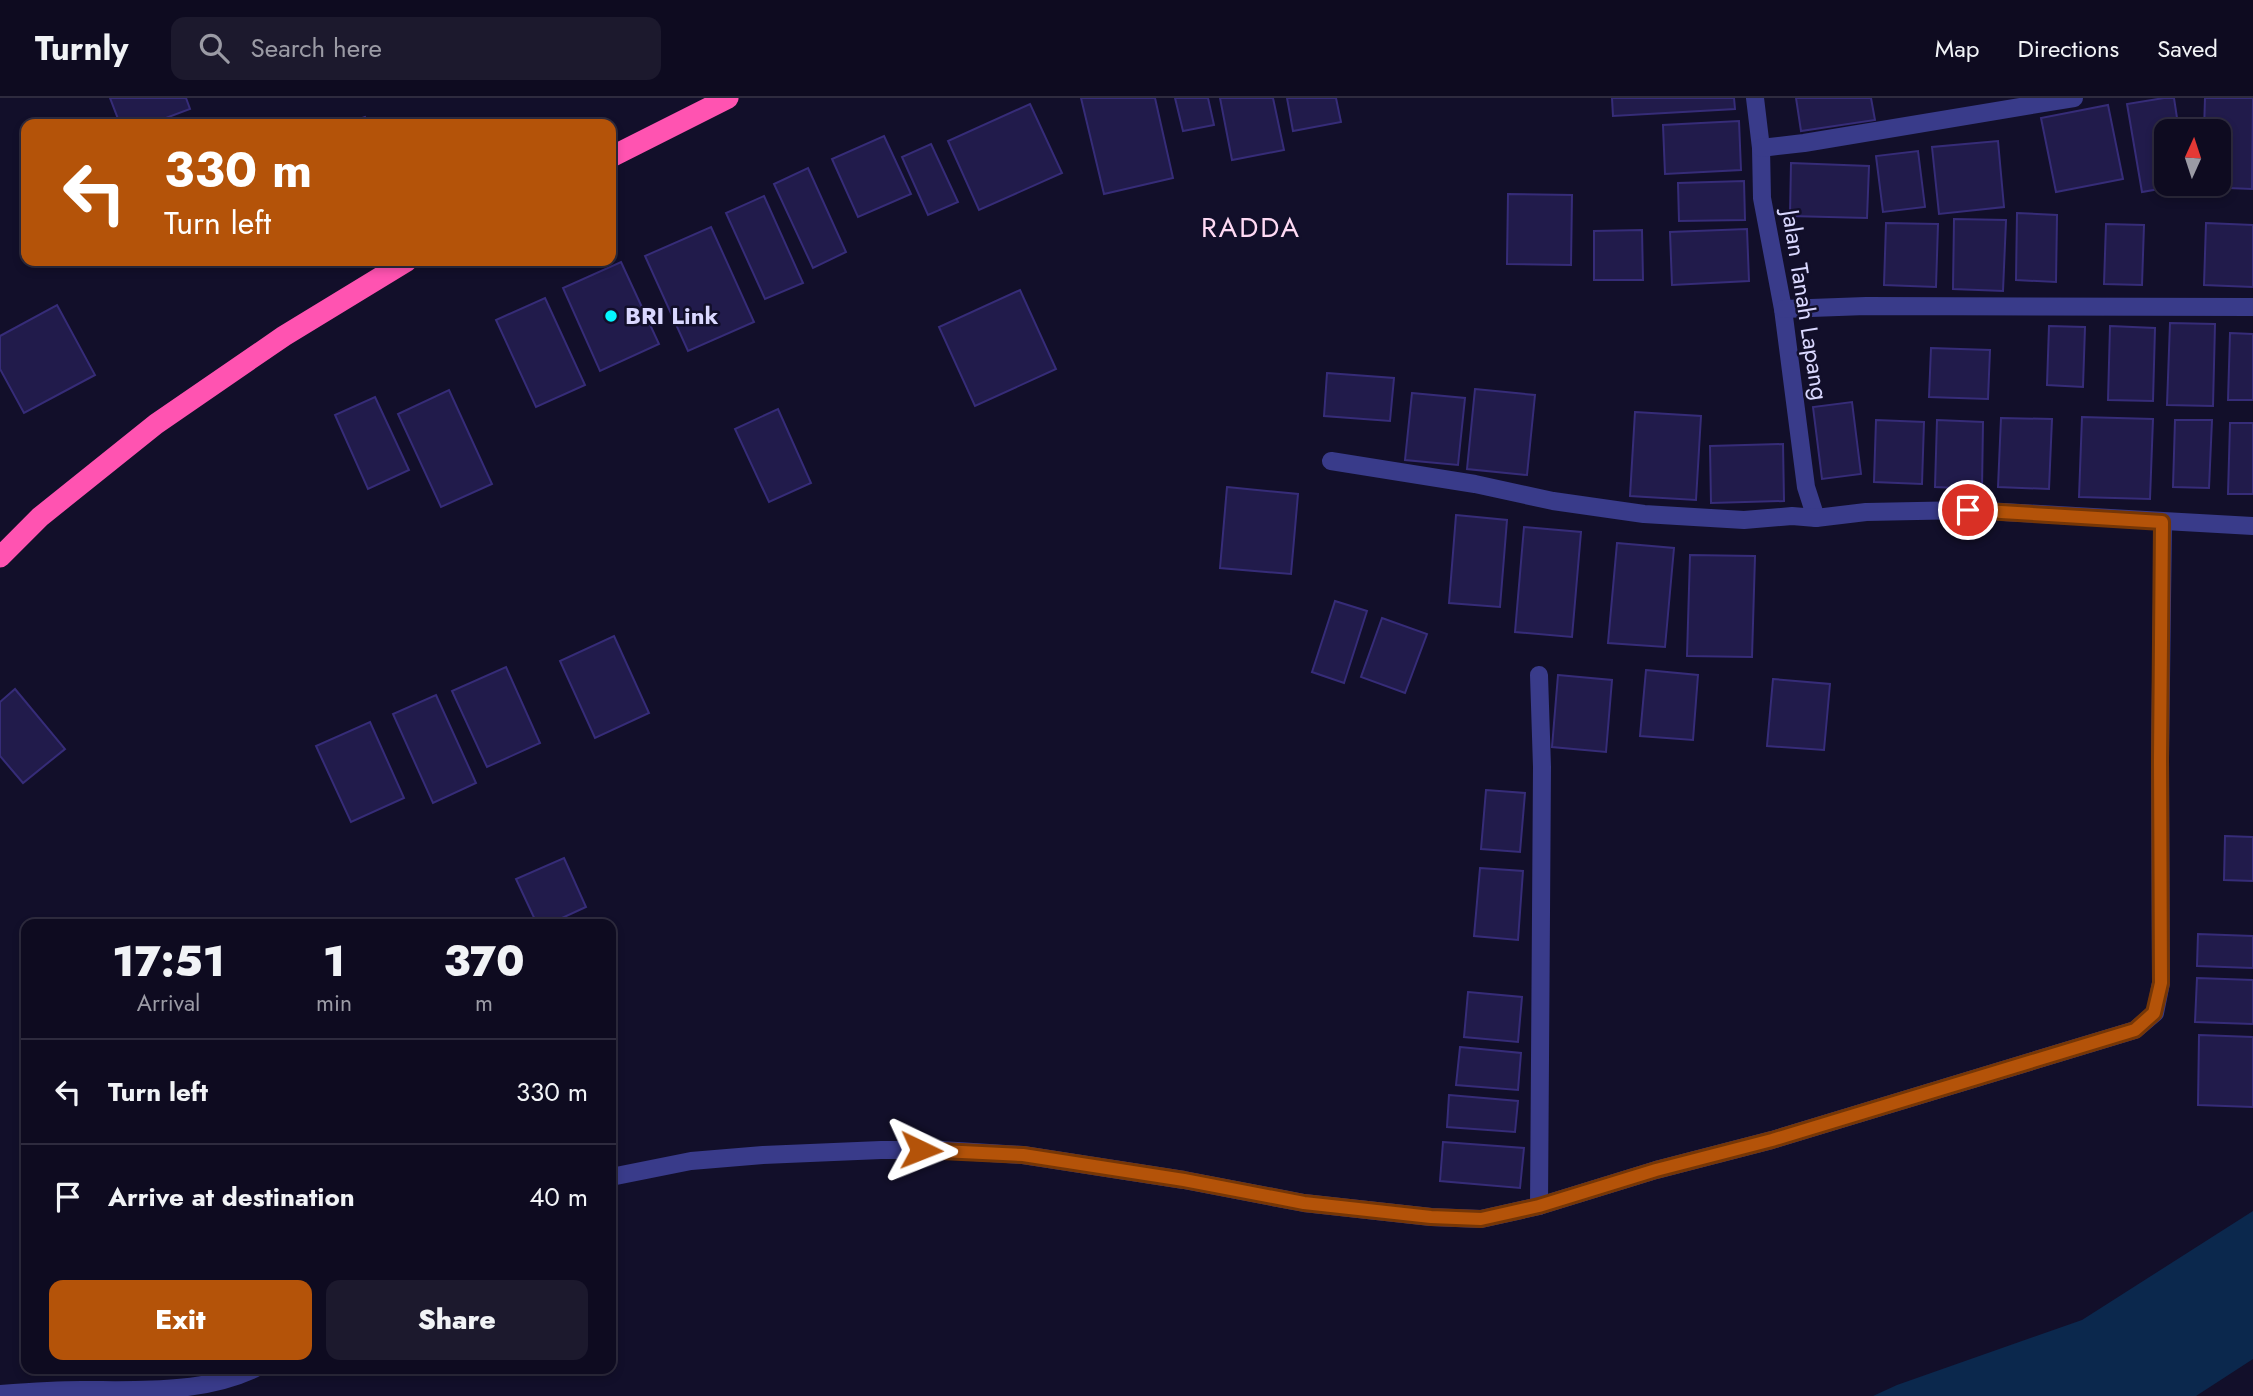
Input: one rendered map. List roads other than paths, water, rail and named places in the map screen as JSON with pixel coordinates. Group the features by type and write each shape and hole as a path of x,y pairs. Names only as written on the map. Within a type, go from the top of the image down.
{"highway":[{"path":"616,154 728,98"},
{"path":"0,557 40,517 192,398 284,336 399,266"}],"street":[{"name":"Jalan Tanah Lapang","path":"1755,98 1761,148 1762,198 1783,309 1806,487 1816,518"},
{"path":"1761,148 1804,144 2074,98"},
{"path":"1783,309 1866,306 2253,307"},
{"path":"1331,461 1475,484 1553,501 1644,514 1744,520 1792,516 1816,518 1866,512 1968,510 2253,526"},
{"path":"616,1176 691,1161 763,1155 941,1150 1023,1155 1184,1180 1304,1203 1431,1217 1481,1219 1539,1206 1656,1170 1772,1140 2135,1030 2154,1013 2161,983 2162,522"},
{"path":"1539,676 1542,767 1539,1206"},
{"path":"0,1394 80,1390 139,1391 206,1384 237,1374"}],"water":[{"path":"2253,1211 2253,1359 2196,1396 1873,1396 1897,1385 2082,1320"}],"place":[{"name":"BRI Link","path":"611,316"}],"district":[{"name":"RADDA","path":"1251,227"}]}
